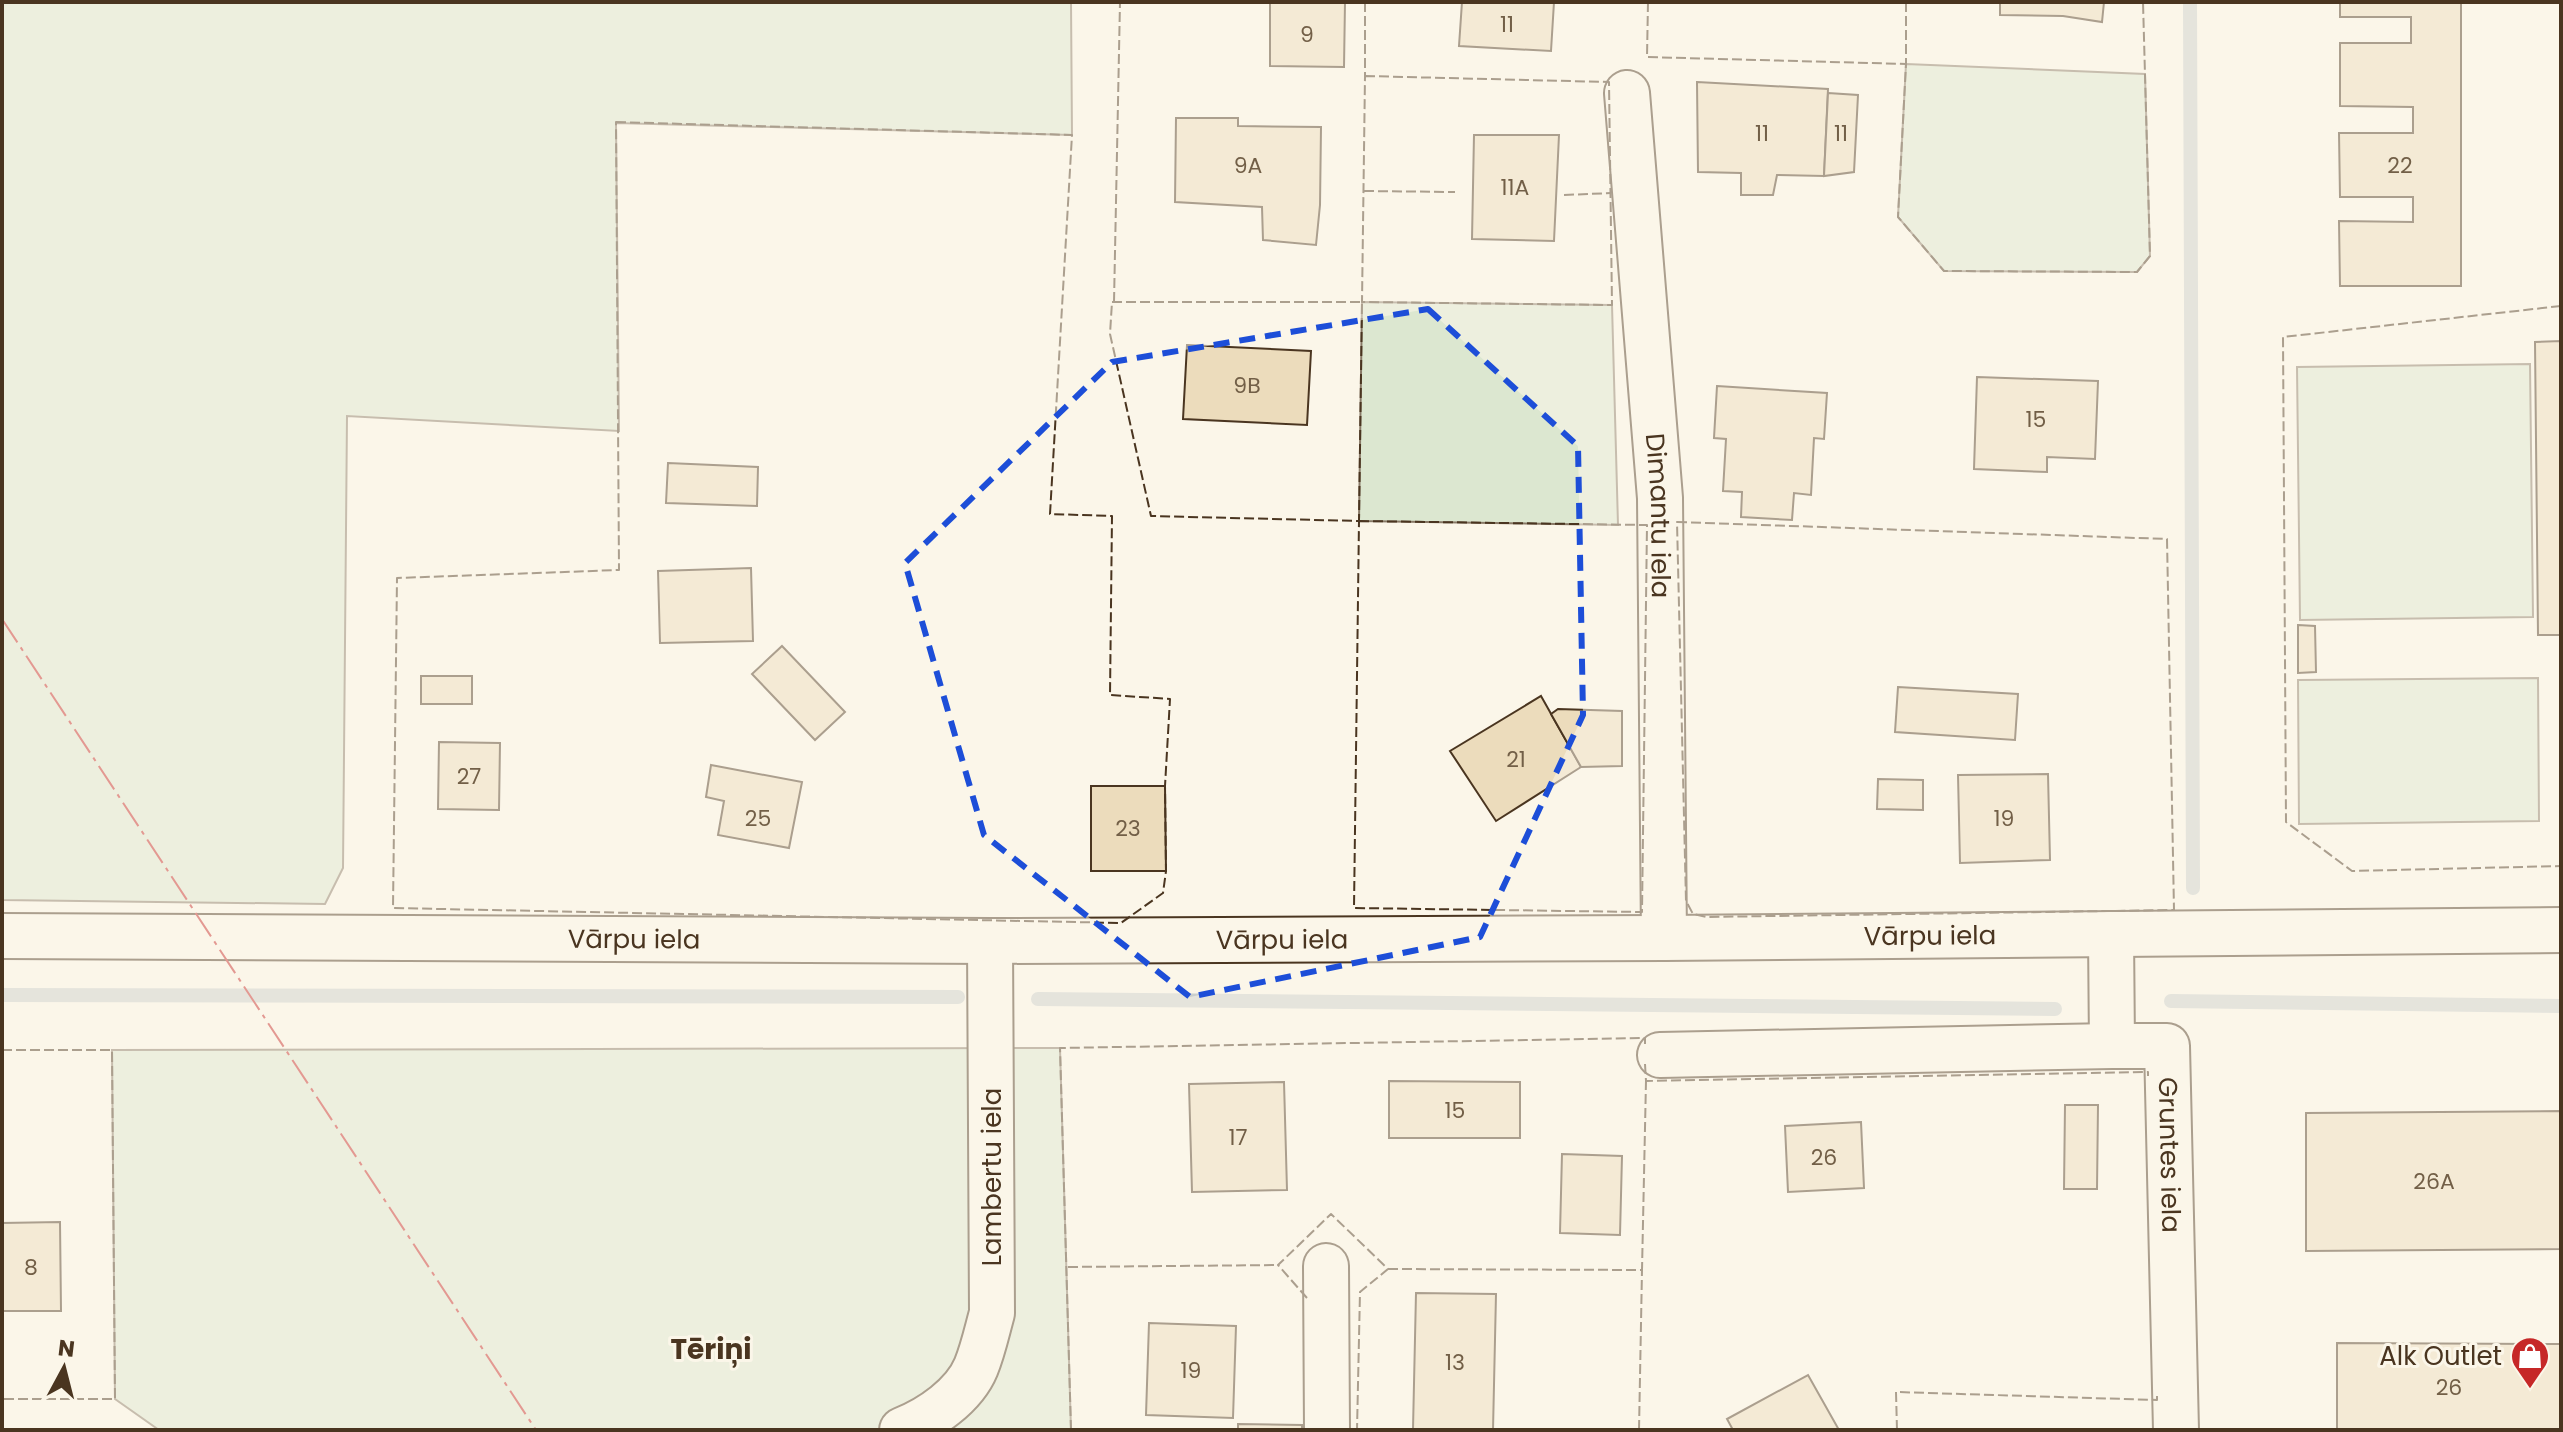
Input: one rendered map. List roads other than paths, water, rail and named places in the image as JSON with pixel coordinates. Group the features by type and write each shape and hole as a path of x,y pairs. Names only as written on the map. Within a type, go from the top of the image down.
{"street":[{"name":"Dimantu iela","path":"1627,93 1660,498 1664,938"},
{"name":"Vārpu iela","path":"2,936 990,941 2561,930"},
{"path":"1660,1055 2112,1046 2111,934"},
{"name":"Lambertu iela","path":"902,1430 923,1422 949,1402 975,1370 992,1313 990,941"},
{"name":"Gruntes iela","path":"2112,1046 2167,1046 2176,1430"},
{"path":"1326,1266 1327,1430"}],"waterway":[{"path":"2190,2 2193,888"},
{"path":"2,995 958,997"},
{"path":"1038,999 2055,1009"},
{"path":"2171,1001 2561,1006"}],"place":[{"name":"Alk Outlet","path":"2530,1390"}],"district":[{"name":"Tēriņi","path":"711,1349"}]}
